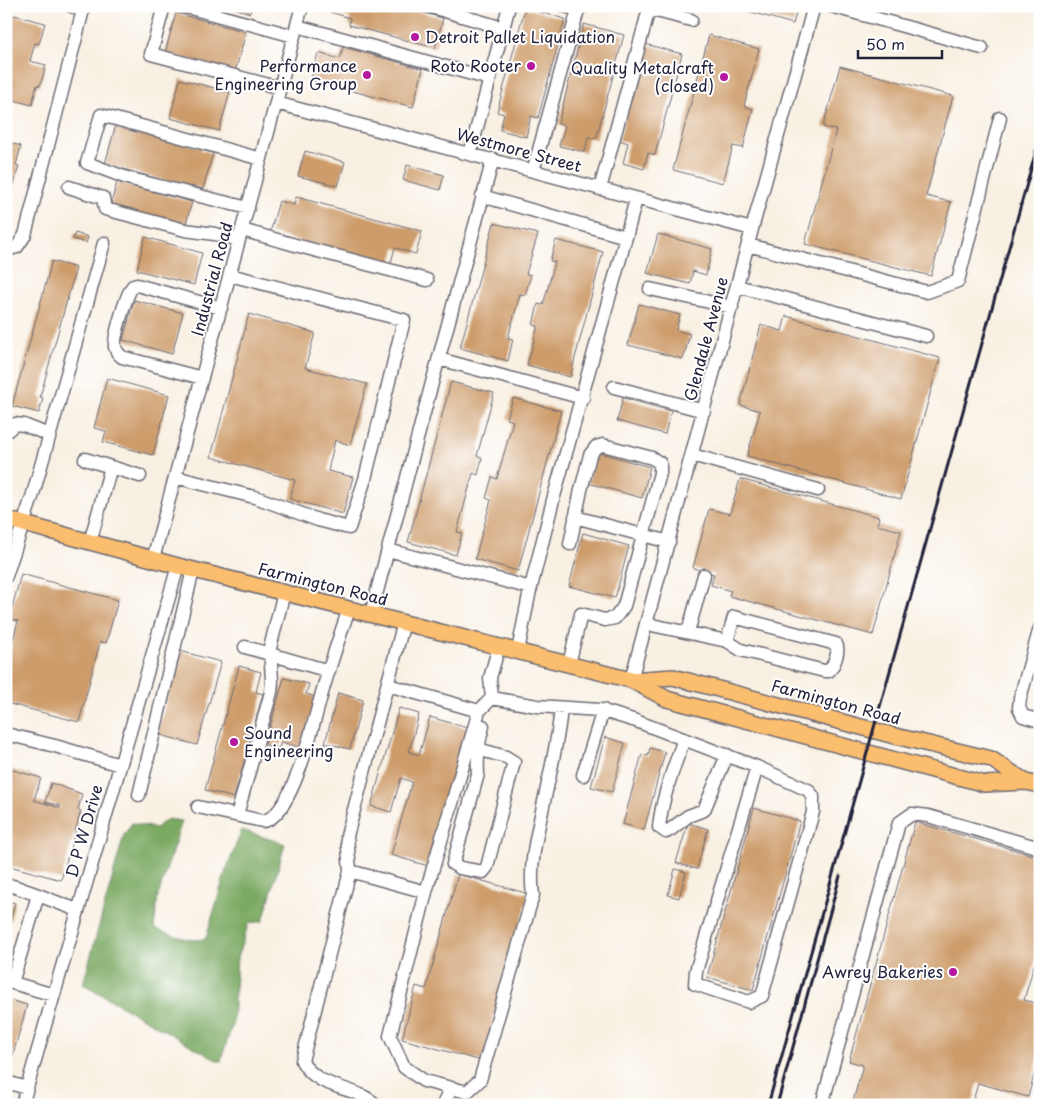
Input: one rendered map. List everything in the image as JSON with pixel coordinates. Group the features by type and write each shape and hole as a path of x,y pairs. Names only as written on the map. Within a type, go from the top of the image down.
{"main road":[{"name":"Farmington Road","path":"6,519 193,570 631,680 667,699 985,784 1033,784"},
{"name":"Farmington Road","path":"631,680 673,677 891,735 991,759 1033,784"}],"street":[{"path":"6,250 17,247 25,235 83,10 71,6"},
{"path":"164,6 151,54 280,88"},
{"path":"183,6 295,31 490,79"},
{"name":"Industrial Road","path":"153,559 302,6"},
{"path":"428,6 503,28"},
{"path":"470,154 509,6"},
{"path":"534,171 581,8 564,6"},
{"name":"Glendale Avenue","path":"631,680 814,6"},
{"path":"831,6 982,48"},
{"path":"600,189 645,8 691,20"},
{"name":"Westmore Street","path":"276,103 493,159 752,230"},
{"path":"248,208 127,178 87,163 101,115 261,159"},
{"path":"748,246 927,292 958,281 1000,118"},
{"path":"371,614 493,159"},
{"path":"69,187 103,198 105,209 184,230 241,235 299,246 427,280"},
{"path":"482,196 626,238"},
{"path":"518,651 531,588 636,198"},
{"path":"6,576 33,494 104,243"},
{"path":"175,477 258,498 318,520 349,528 365,479 404,320 230,275"},
{"path":"202,378 122,357 118,354 114,345 128,293 133,286 137,285 221,308"},
{"path":"737,286 926,336"},
{"path":"650,289 732,307"},
{"path":"439,359 583,398"},
{"path":"614,387 704,411"},
{"path":"6,432 15,424 24,425 49,435"},
{"path":"569,664 581,614 604,620 615,618 624,606 660,473 660,463 652,458 603,444 596,447 590,456 570,544"},
{"path":"692,455 818,490"},
{"path":"85,459 140,476"},
{"path":"90,542 111,467"},
{"path":"575,517 668,542"},
{"path":"388,550 531,588"},
{"name":"D P W Drive","path":"22,1105 178,566"},
{"path":"139,795 193,570"},
{"path":"688,632 704,575"},
{"path":"237,815 271,692 270,654 284,592"},
{"path":"198,807 262,821 269,820 282,806 300,769 328,670 349,609"},
{"path":"647,624 727,641 741,650 824,671 828,671 832,667 838,649 836,644 734,617 727,641"},
{"path":"376,1105 370,1099 327,1083 307,1071 302,1061 350,871 346,836 404,622"},
{"path":"1040,628 1020,698 1019,708 1023,716 1040,721"},
{"path":"478,749 514,762 487,867 482,872 460,868 453,864 478,774 478,749 492,698 490,678 500,646"},
{"path":"245,647 328,670"},
{"path":"388,685 478,712"},
{"path":"492,698 537,706 603,710 727,755 757,767 808,790 813,796 813,812 762,996 749,1002 695,984 696,970 757,767"},
{"path":"492,698 478,712 426,892 390,1036 404,1067 424,1081 466,1092 480,1080 533,895 530,879 536,836 559,732 561,708"},
{"path":"583,775 603,710"},
{"path":"6,734 120,765"},
{"path":"684,739 670,780 660,820 659,827 666,832 688,816 704,810 727,755"},
{"path":"822,1105 899,823 912,814 928,816 1040,848"},
{"path":"350,871 426,892"},
{"path":"6,884 78,910"},
{"path":"38,895 9,982 54,995"},
{"path":"6,1082 27,1088"},
{"path":"443,1105 451,1088"}],"green space":[{"path":"168,819 182,821 158,896 154,928 187,939 206,938 226,870 242,830 285,844 263,921 249,923 237,958 233,1022 221,1061 83,984 124,835 132,823 155,828"}],"building":[{"path":"228,6 252,6 250,13"},
{"name":"Detroit Pallet Liquidation","path":"332,6 398,6 443,18 435,48 349,25 350,18 330,12"},
{"path":"730,6 798,6 793,24"},
{"path":"908,6 924,6 923,11"},
{"name":"Roto Rooter","path":"525,8 565,19 538,118 531,116 526,137 500,130 504,114 497,112"},
{"path":"6,13 45,23 39,44 35,43 30,61 46,65 40,86 37,85 32,105 6,98"},
{"path":"176,13 246,32 235,72 165,53"},
{"path":"584,24 624,35 596,139 588,137 585,152 559,146 565,126 558,124"},
{"name":"Quality Metalcraft (closed)","path":"709,35 759,49 744,106 753,109 743,148 733,146 723,183 673,170"},
{"path":"645,44 682,54 655,155 648,153 644,169 623,163 628,143 619,140"},
{"name":"Performance Engineering Group","path":"343,47 423,69 413,107 311,80 318,53 340,59"},
{"path":"840,66 953,96 926,196 951,202 931,276 805,244 836,130 823,127"},
{"path":"180,79 230,92 219,131 170,118"},
{"path":"116,124 202,148 201,150 213,153 203,189 191,186 191,188 105,164"},
{"path":"6,142 21,146 16,165 19,166 13,187 6,185"},
{"path":"305,151 345,162 338,186 298,176"},
{"path":"407,165 444,175 440,190 403,180"},
{"path":"117,182 192,202 185,227 110,207"},
{"path":"296,197 422,231 416,254 395,248 390,266 270,233 279,201 294,205"},
{"path":"494,223 538,234 526,274 531,275 525,295 520,294 508,338 513,339 508,361 460,348"},
{"path":"75,233 88,237 86,243 73,239"},
{"path":"658,234 712,249 706,275 693,271 690,284 647,273"},
{"path":"145,237 202,253 194,285 137,270"},
{"path":"556,240 603,252 570,377 527,365 538,326 533,325 538,304 543,305 555,262 550,261"},
{"path":"52,261 76,268 40,397 43,398 39,413 12,406"},
{"path":"134,300 183,313 172,354 123,340"},
{"path":"639,304 680,315 676,330 690,334 683,359 628,345"},
{"path":"249,314 315,333 305,368 367,384 350,445 335,440 328,471 353,477 343,514 290,499 295,480 211,457"},
{"path":"786,316 940,358 901,499 747,456 760,411 740,405 761,325 782,331"},
{"path":"107,378 169,395 153,455 103,442 106,431 94,428"},
{"path":"451,382 494,393 477,456 482,458 478,475 473,473 457,532 462,533 456,555 408,542"},
{"path":"513,398 561,411 518,571 475,559 491,500 486,498 492,477 497,479 513,421 507,419"},
{"path":"623,398 671,411 665,434 617,421"},
{"path":"596,452 650,467 642,498 588,483"},
{"path":"740,479 879,517 877,525 901,531 873,635 729,596 731,591 711,585 714,574 693,568 709,509 730,514"},
{"path":"583,533 629,546 615,598 569,586"},
{"path":"21,574 118,600 106,643 100,642 79,722 6,703 6,667 18,621 9,619"},
{"path":"180,651 221,662 197,745 157,734"},
{"name":"Sound Engineering","path":"239,666 261,672 256,692 263,694 234,798 205,790"},
{"path":"284,678 309,684 306,694 316,697 302,748 281,742 279,748 265,745"},
{"path":"338,693 363,700 350,749 325,743"},
{"path":"399,708 419,714 409,752 419,755 430,717 468,728 428,866 391,855 412,782 401,778 391,812 371,806"},
{"path":"605,737 625,743 612,792 591,787"},
{"path":"650,748 665,752 644,830 623,824 642,754 648,756"},
{"path":"6,768 41,778 34,800 60,808 61,806 45,802 51,783 82,794 78,810 81,811 61,880 6,865"},
{"path":"754,808 800,821 753,990 707,977"},
{"name":"Awrey Bakeries","path":"915,822 1040,857 1040,944 1024,1000 1040,1004 1040,1054 1028,1097 978,1083 972,1105 852,1105 863,1065 849,1061"},
{"path":"688,823 708,829 697,869 676,863"},
{"path":"675,869 686,872 679,898 668,895"},
{"path":"458,874 529,894 482,1061 402,1039 416,986 426,989"},
{"path":"6,901 15,903 7,933 6,933"},
{"path":"6,999 27,1005 10,1065 6,1064"}],"railway":[{"path":"768,1105 1040,137"},
{"path":"777,1105 840,876"}],"place":[{"name":"Detroit Pallet Liquidation","path":"415,37"},
{"name":"Roto Rooter","path":"531,66"},
{"name":"Performance Engineering Group","path":"367,75"},
{"name":"Quality Metalcraft (closed)","path":"724,77"},
{"name":"Sound Engineering","path":"234,742"},
{"name":"Awrey Bakeries","path":"953,972"}]}
